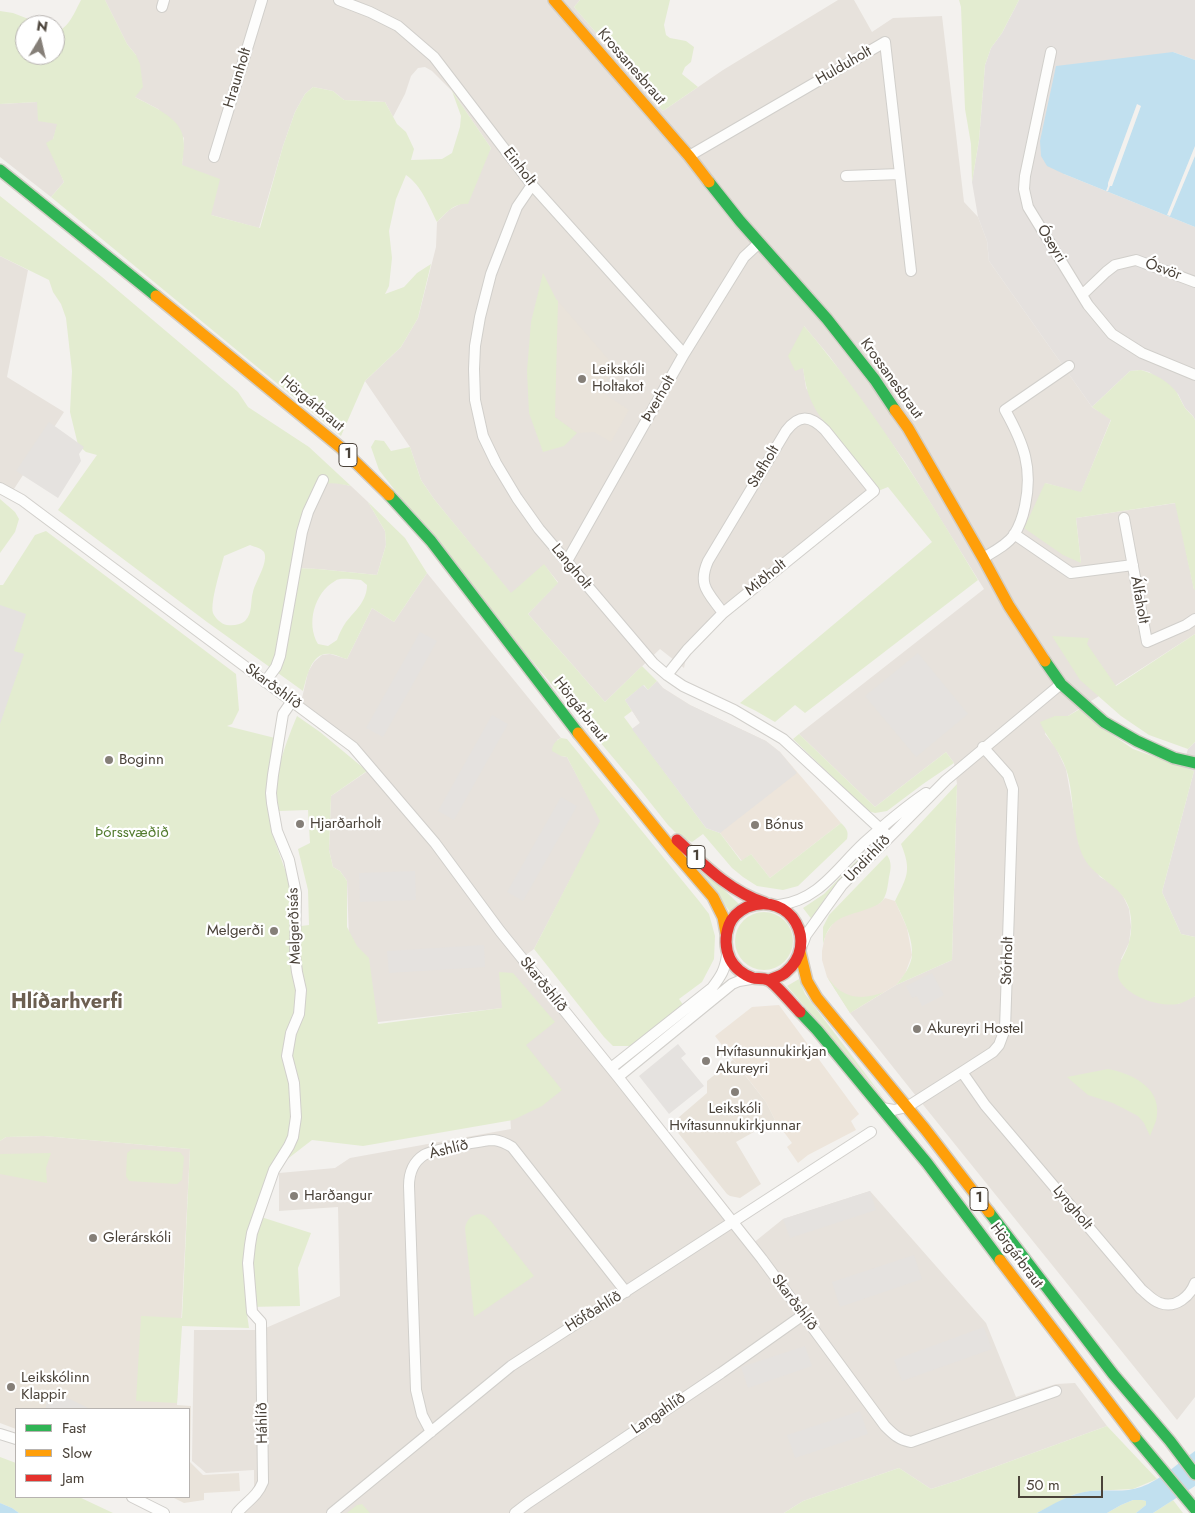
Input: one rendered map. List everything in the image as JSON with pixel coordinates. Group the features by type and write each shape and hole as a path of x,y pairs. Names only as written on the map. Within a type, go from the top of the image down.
{"main road":[{"name":"Krossanesbraut","path":"554,0 689,156 759,243 827,319 875,380 908,428 1009,606 1061,684 1104,722 1174,758 1195,763"},
{"name":"Hörgárbraut","path":"0,170 340,447 431,541 573,726 713,897 723,917 727,955"},
{"name":"Hörgárbraut","path":"634,800 727,884 743,895 785,910 792,917 798,926 801,936 804,972 811,990 907,1107 1113,1374 1170,1440 1195,1474"},
{"path":"726,933 736,914 745,908 755,904 771,905"},
{"path":"727,955 731,964 746,976 769,980 789,970 798,959 801,949"},
{"name":"Hörgárbraut","path":"769,980 817,1030 927,1163 1132,1434 1193,1508"}],"street":[{"name":"Hraunholt","path":"214,156 262,0"},
{"name":"Einholt","path":"339,0 370,12 398,26 434,57 532,185 684,354"},
{"name":"Hulduholt","path":"689,156 885,42 911,270"},
{"name":"Óseyri","path":"1051,52 1025,176 1024,189 1028,207 1088,304 1112,334 1142,353 1195,375"},
{"path":"846,176 900,174"},
{"name":"Langholt","path":"532,185 517,207 491,274 475,346 475,400 483,436 496,462 517,498 539,529 653,663 683,686 734,710 783,740 889,837"},
{"name":"Þverholt","path":"567,561 684,354 744,256 759,243"},
{"name":"Ósvör","path":"1082,294 1115,265 1136,260 1195,282"},
{"path":"983,558 1014,534 1023,513 1027,497 1028,468 1016,430 1006,410 1069,366"},
{"name":"Stafholt","path":"723,613 707,592 703,581 704,570 793,422 809,418 817,422 874,491"},
{"path":"265,682 276,667 280,656 302,532 308,512 323,480"},
{"name":"Skarðshlíð","path":"0,488 22,500 353,747 435,843 500,931 732,1222 803,1314 885,1426 896,1437 911,1442 1056,1391"},
{"name":"Miðholt","path":"667,675 687,650 723,613 874,491"},
{"name":"Álfaholt","path":"1124,518 1147,642 1186,625 1195,619"},
{"name":"Álfaholt","path":"1014,534 1071,573 1133,565"},
{"name":"Undirhlíð","path":"801,949 806,935 842,886 889,837 946,780 1061,684"},
{"name":"Melgerðisás","path":"261,1322 252,1312 248,1263 252,1233 274,1170 289,1146 296,1117 294,1084 287,1056 291,1033 299,1014 301,990 295,956 296,893 289,860 277,831 271,793 283,714 292,701"},
{"name":"Stórholt","path":"907,1107 994,1052 1006,1029 1013,789 1008,775 983,748"},
{"name":"Undirhlíð","path":"771,905 794,903 816,892 863,844 900,811 946,780"},
{"path":"611,1068 712,988 722,976 727,955"},
{"path":"618,1077 732,984 755,979"},
{"name":"Lyngholt","path":"962,1072 985,1105 1141,1289 1160,1303 1168,1305 1185,1299 1195,1283"},
{"path":"880,1107 894,1110 907,1107"},
{"name":"Höfðahlíð","path":"332,1513 511,1366 871,1132"},
{"name":"Áshlíð","path":"431,1432 422,1415 416,1390 409,1186 414,1164 424,1155 437,1150 488,1140 501,1142 512,1147 626,1292"},
{"name":"Langahlíð","path":"515,1513 721,1373 803,1314"},
{"name":"Háhlíð","path":"238,1513 254,1498 263,1482 261,1322"},
{"path":"0,1434 15,1439"},
{"path":"134,1498 164,1513"}],"shaded area":[{"path":"105,0 580,0 574,7 663,111 723,70 838,0 854,0 872,32 893,18 942,16 964,202 978,217 987,241 989,261 1092,407 1111,419 1081,493 1045,483 1081,563 1076,518 1176,503 1195,589 1195,634 1068,716 1055,716 1045,734 1056,748 1066,769 1079,844 1100,877 1113,884 1123,896 1129,909 1131,927 1129,943 1121,959 1178,1004 1195,996 1195,1397 1177,1420 850,1013 896,985 952,960 957,784 954,763 946,752 875,807 799,734 984,589 905,462 830,357 804,326 803,367 806,388 878,491 725,619 686,658 684,668 660,649 605,702 528,614 558,582 544,565 511,594 434,499 421,480 410,447 365,381 401,347 418,318 436,247 437,222 449,210 462,203 491,148 452,91 432,71 425,67 418,68 411,76 405,94 393,117 385,102 344,100 333,91 313,87 305,94 295,112 259,228 211,215 182,165 184,138 158,109 135,97 136,55 127,44"},
{"path":"1019,0 1195,0 1195,60 1173,52 1064,174 1195,227 1195,420 1185,408 1178,394 1149,372 1141,370 1130,371 1092,407 989,261 987,241 978,217 972,182 979,140 985,65 991,48 1002,33"},
{"path":"37,102 58,124 53,139 54,158 64,182 51,197 0,157 0,104"},
{"path":"0,256 28,270 7,377 64,412 12,492 0,485"},
{"name":"Leikskóli Holtakot","path":"558,301 615,367 600,391 629,410 611,442 594,432 577,433 555,417"},
{"path":"49,422 84,447 79,454 81,461 58,498 16,471"},
{"path":"326,483 351,486 368,502 385,531 386,545 377,575 293,568 299,533"},
{"path":"427,573 561,738 557,740 561,756 567,757 601,821 534,949 523,957 752,1244 783,1219 870,1191 986,1323 1016,1397 1056,1384 1075,1383 1107,1426 931,1489 899,1468 803,1501 784,1513 237,1513 254,1495 254,1470 206,1473 192,1461 194,1330 261,1330 340,1296 338,1207 279,1211 279,1173 335,1168 350,1158 511,1129 503,1008 352,1025 347,881 340,871 333,867 329,850 331,796 372,768 300,707 308,672 314,662 322,655 330,654 347,659 372,608 394,622"},
{"path":"0,605 26,614 14,651 24,654 0,724"},
{"path":"420,632 437,641 383,737 366,728"},
{"path":"918,653 968,714 916,757 865,696"},
{"path":"657,681 663,688 690,705 766,741 780,752 841,823 770,878 751,854 742,861 632,729 640,723 625,700 648,690"},
{"path":"657,681 663,688 690,705 766,741 780,752 797,773 720,833 706,828 632,729 640,723 625,700 643,685 648,690"},
{"path":"492,715 508,724 454,820 438,811"},
{"path":"1195,742 1195,937 1181,934 1162,892 1194,771 1182,768 1188,749"},
{"path":"561,797 577,806 523,901 507,892"},
{"path":"415,871 416,900 360,902 359,873"},
{"path":"885,898 895,901 907,928 912,955 905,974 896,985 850,1013 827,977 822,960 825,936 833,923 841,917 880,903"},
{"path":"484,945 485,967 389,973 387,951"},
{"path":"932,973 944,995 922,1006 917,996 912,998 906,986"},
{"path":"779,1005 859,1114 851,1121 856,1130 808,1155 798,1163 787,1147 792,1143 775,1120 766,1102 715,1036 752,1007"},
{"path":"678,1044 686,1054 681,1058 704,1086 669,1114 639,1076"},
{"path":"733,1060 766,1102 775,1120 736,1142 761,1184 740,1198 727,1194 671,1124 707,1093 707,1081"},
{"name":"Glerárskóli","path":"44,1136 190,1149 177,1405 191,1406 190,1462 190,1408 15,1408 15,1429 0,1423 0,1141 6,1137"},
{"path":"870,1191 876,1210 790,1238 783,1219"},
{"path":"914,1255 922,1279 840,1307 832,1282"},
{"path":"984,1327 992,1349 902,1381 894,1360"},
{"path":"805,1346 812,1366 748,1388 741,1367"},
{"path":"50,1389 88,1408 46,1408 46,1397"},
{"path":"860,1411 868,1434 795,1458 787,1435"},
{"name":"Glerárskóli","path":"190,1462 203,1475 239,1473 240,1491 204,1493 204,1500 184,1503 174,1498 190,1498"}],"green space":[{"path":"81,0 105,0 127,44 136,55 140,64 143,87 135,97 171,118 181,130 184,140 182,165 220,179 211,215 260,228 283,146 295,112 305,94 313,87 333,91 344,100 385,102 397,124 406,132 414,149 411,160 442,159 452,153 460,127 461,116 452,91 491,148 468,204 455,206 437,222 420,190 406,175 396,199 389,231 392,258 389,286 385,294 404,287 417,273 431,264 418,318 401,347 365,381 341,436 51,197 64,182 46,143 53,139 57,124 38,121 37,102 0,104 0,11 18,15 15,15 15,65 65,65 65,26"},
{"path":"580,0 670,0 664,25 666,35 670,38 686,41 694,47 691,62 685,67 682,74 698,87 663,111 574,7"},
{"path":"959,0 1019,0 1002,33 991,48 985,65 979,140 972,182 971,144 965,109 961,7"},
{"path":"0,196 102,277 238,392 248,407 309,447 351,486 331,483 318,486 293,568 377,575 386,545 385,531 368,502 405,538 427,573 394,622 372,608 347,659 331,654 324,654 319,657 314,661 308,672 303,691 207,622 58,510 97,455 86,452 78,445 70,412 72,371 66,318 49,280 0,256","holes":["250,545 264,552 265,561 254,588 248,618 234,625 225,624 215,617 212,608 224,556","361,580 367,585 363,601 346,622 337,640 328,646 318,644 314,636 313,627 314,610 317,601 328,586 335,581"]},
{"path":"543,273 558,301 555,417 577,433 564,446 543,452 529,413 527,371 531,322"},
{"path":"804,326 852,386 896,449 978,580 805,713 795,705 775,722 740,703 932,542 888,487 878,491 819,415 808,392 803,368 795,371 788,356"},
{"path":"1141,370 1151,373 1170,385 1195,420 1194,590 1175,503 1076,518 1081,563 1063,555 1024,528 1045,483 1081,492 1111,420 1092,407 1130,371"},
{"path":"375,440 384,441 391,451 410,447 421,480 434,499 511,593 544,564 558,583 528,614 605,702 642,666 657,681 648,690 644,685 625,700 632,711 624,717 706,828 720,833 741,861 751,854 770,878 841,823 847,830 847,839 798,886 783,890 757,886 743,877 732,868 703,834 692,842 679,836 481,600 379,470 371,447"},
{"path":"0,499 15,512 19,519 15,532 0,553"},
{"name":"Þórssvæðið","path":"46,531 236,674 239,710 232,724 227,726 275,738 267,798 272,833 289,881 293,908 293,927 309,925 308,890 298,849 310,843 308,810 279,811 276,787 281,760 297,716 320,732 367,771 331,796 329,850 333,867 340,871 347,881 347,927 357,946 369,958 378,1024 502,1008 499,972 513,973 555,1022 526,1045 562,1090 542,1106 513,1120 363,1146 312,1140 281,1164 258,1216 311,1233 298,1268 300,1306 246,1307 249,1328 182,1326 177,1403 136,1401 141,1316 182,1318 190,1149 44,1136 6,1137 0,1141 0,585 3,585 35,535"},
{"path":"1195,634 1195,742 1188,749 1149,735 1121,716 1080,680 1052,636 1089,638 1087,644 1116,686"},
{"path":"1080,709 1101,727 1133,749 1194,771 1162,892 1181,934 1195,937 1195,996 1186,1001 1171,1005 1155,1003 1127,989 1119,979 1120,963 1131,934 1129,908 1120,893 1095,871 1084,858 1077,837 1071,790 1066,769 1040,722 1055,716 1068,716"},
{"path":"799,734 875,807 946,752 954,763 887,811 875,813 868,811 793,739"},
{"path":"561,738 567,739 699,901 709,914 715,936 714,959 702,982 679,999 684,1006 630,1046 613,1046 604,1037 534,949 600,821 567,757 552,751 557,740"},
{"path":"957,784 952,960 896,985 909,967 912,958 909,934 895,901 907,874 906,861 901,844"},
{"path":"679,847 740,905 731,913"},
{"path":"865,853 864,857 826,897 813,921 803,908 824,894"},
{"path":"887,855 891,868 883,900 876,906 835,922 826,934 823,944 823,927 829,915"},
{"path":"764,912 775,914 788,925 793,941 791,952 780,965 764,970 753,968 740,957 735,941 737,930 748,917"},
{"path":"827,977 838,989 849,995 867,997 884,992 850,1013"},
{"path":"799,979 805,994 886,1101 787,986"},
{"path":"1108,1069 1137,1079 1151,1092 1156,1100 1157,1110 1156,1121 1150,1136 1144,1123 1138,1116 1113,1103 1088,1095 1067,1077"},
{"path":"132,1149 180,1152 184,1157 182,1180 177,1184 129,1181 126,1176 127,1153"},
{"path":"51,1153 46,1168 47,1183 0,1174 0,1154"},
{"path":"480,1214 490,1220 534,1276 474,1317 465,1228 470,1218"},
{"path":"1107,1426 1157,1479 1133,1489 1090,1491 1075,1494 1037,1513 784,1513 803,1501 899,1468 931,1489"},
{"path":"0,1457 15,1463 15,1498 81,1498 113,1513 19,1513 0,1503"},
{"path":"1133,1500 1146,1501 1146,1505 1136,1513 1107,1513 1121,1505"},
{"path":"1173,1500 1183,1513 1153,1513"},
{"path":"362,1504 370,1513 347,1513 357,1505"}],"water":[{"path":"1173,52 1195,60 1195,227 1064,174 1047,166 1041,156 1040,141 1056,66"},
{"path":"1195,1451 1195,1486 1153,1513 1136,1513 1146,1505 1146,1501 1133,1500 1107,1513 1037,1513 1063,1499 1083,1492 1128,1490 1141,1487 1162,1476"},
{"path":"0,1503 12,1508 19,1513 0,1513"}],"pier":[{"path":"1137,104 1141,106 1112,186 1106,191 1108,183"},
{"path":"1195,146 1195,156 1170,216 1167,215"}],"traffic: fast":[{"path":"0,170 156,296"},
{"path":"709,182 740,221 827,319 875,380 895,410"},
{"path":"389,495 431,541 578,733"},
{"path":"1045,661 1061,684 1104,722 1137,741 1174,758 1195,763"},
{"path":"800,1012 927,1163 1000,1260"},
{"path":"989,1212 1113,1374 1170,1441 1195,1474"},
{"path":"1135,1437 1195,1509"}],"traffic: slow":[{"path":"554,0 689,156 709,182"},
{"path":"156,296 340,447 389,495"},
{"path":"895,410 908,428 1009,606 1045,661"},
{"path":"578,733 713,897 723,917 726,933"},
{"path":"800,952 807,981 817,998 925,1129 989,1212"},
{"path":"1000,1260 1135,1437"}],"traffic: jam":[{"path":"677,840 707,868 728,884 740,892 765,903"},
{"path":"769,980 780,976 796,960 800,948 800,935 796,923 788,913 776,906 763,904 747,907 739,912 729,925 726,946 730,959 742,973 749,977 766,979 771,982 800,1012"}],"place":[{"name":"Leikskóli Holtakot","path":"582,379"},
{"name":"Boginn","path":"109,760"},
{"name":"Hjarðarholt","path":"300,824"},
{"name":"Bónus","path":"755,825"},
{"name":"Melgerði","path":"274,931"},
{"name":"Akureyri Hostel","path":"917,1029"},
{"name":"Hvítasunnukirkjan Akureyri","path":"706,1061"},
{"name":"Leikskóli Hvítasunnukirkjunnar","path":"735,1092"},
{"name":"Harðangur","path":"294,1196"},
{"name":"Glerárskóli","path":"93,1238"},
{"name":"Leikskólinn Klappir","path":"11,1387"}],"district":[{"name":"Hlíðarhverfi","path":"67,1003"}]}
